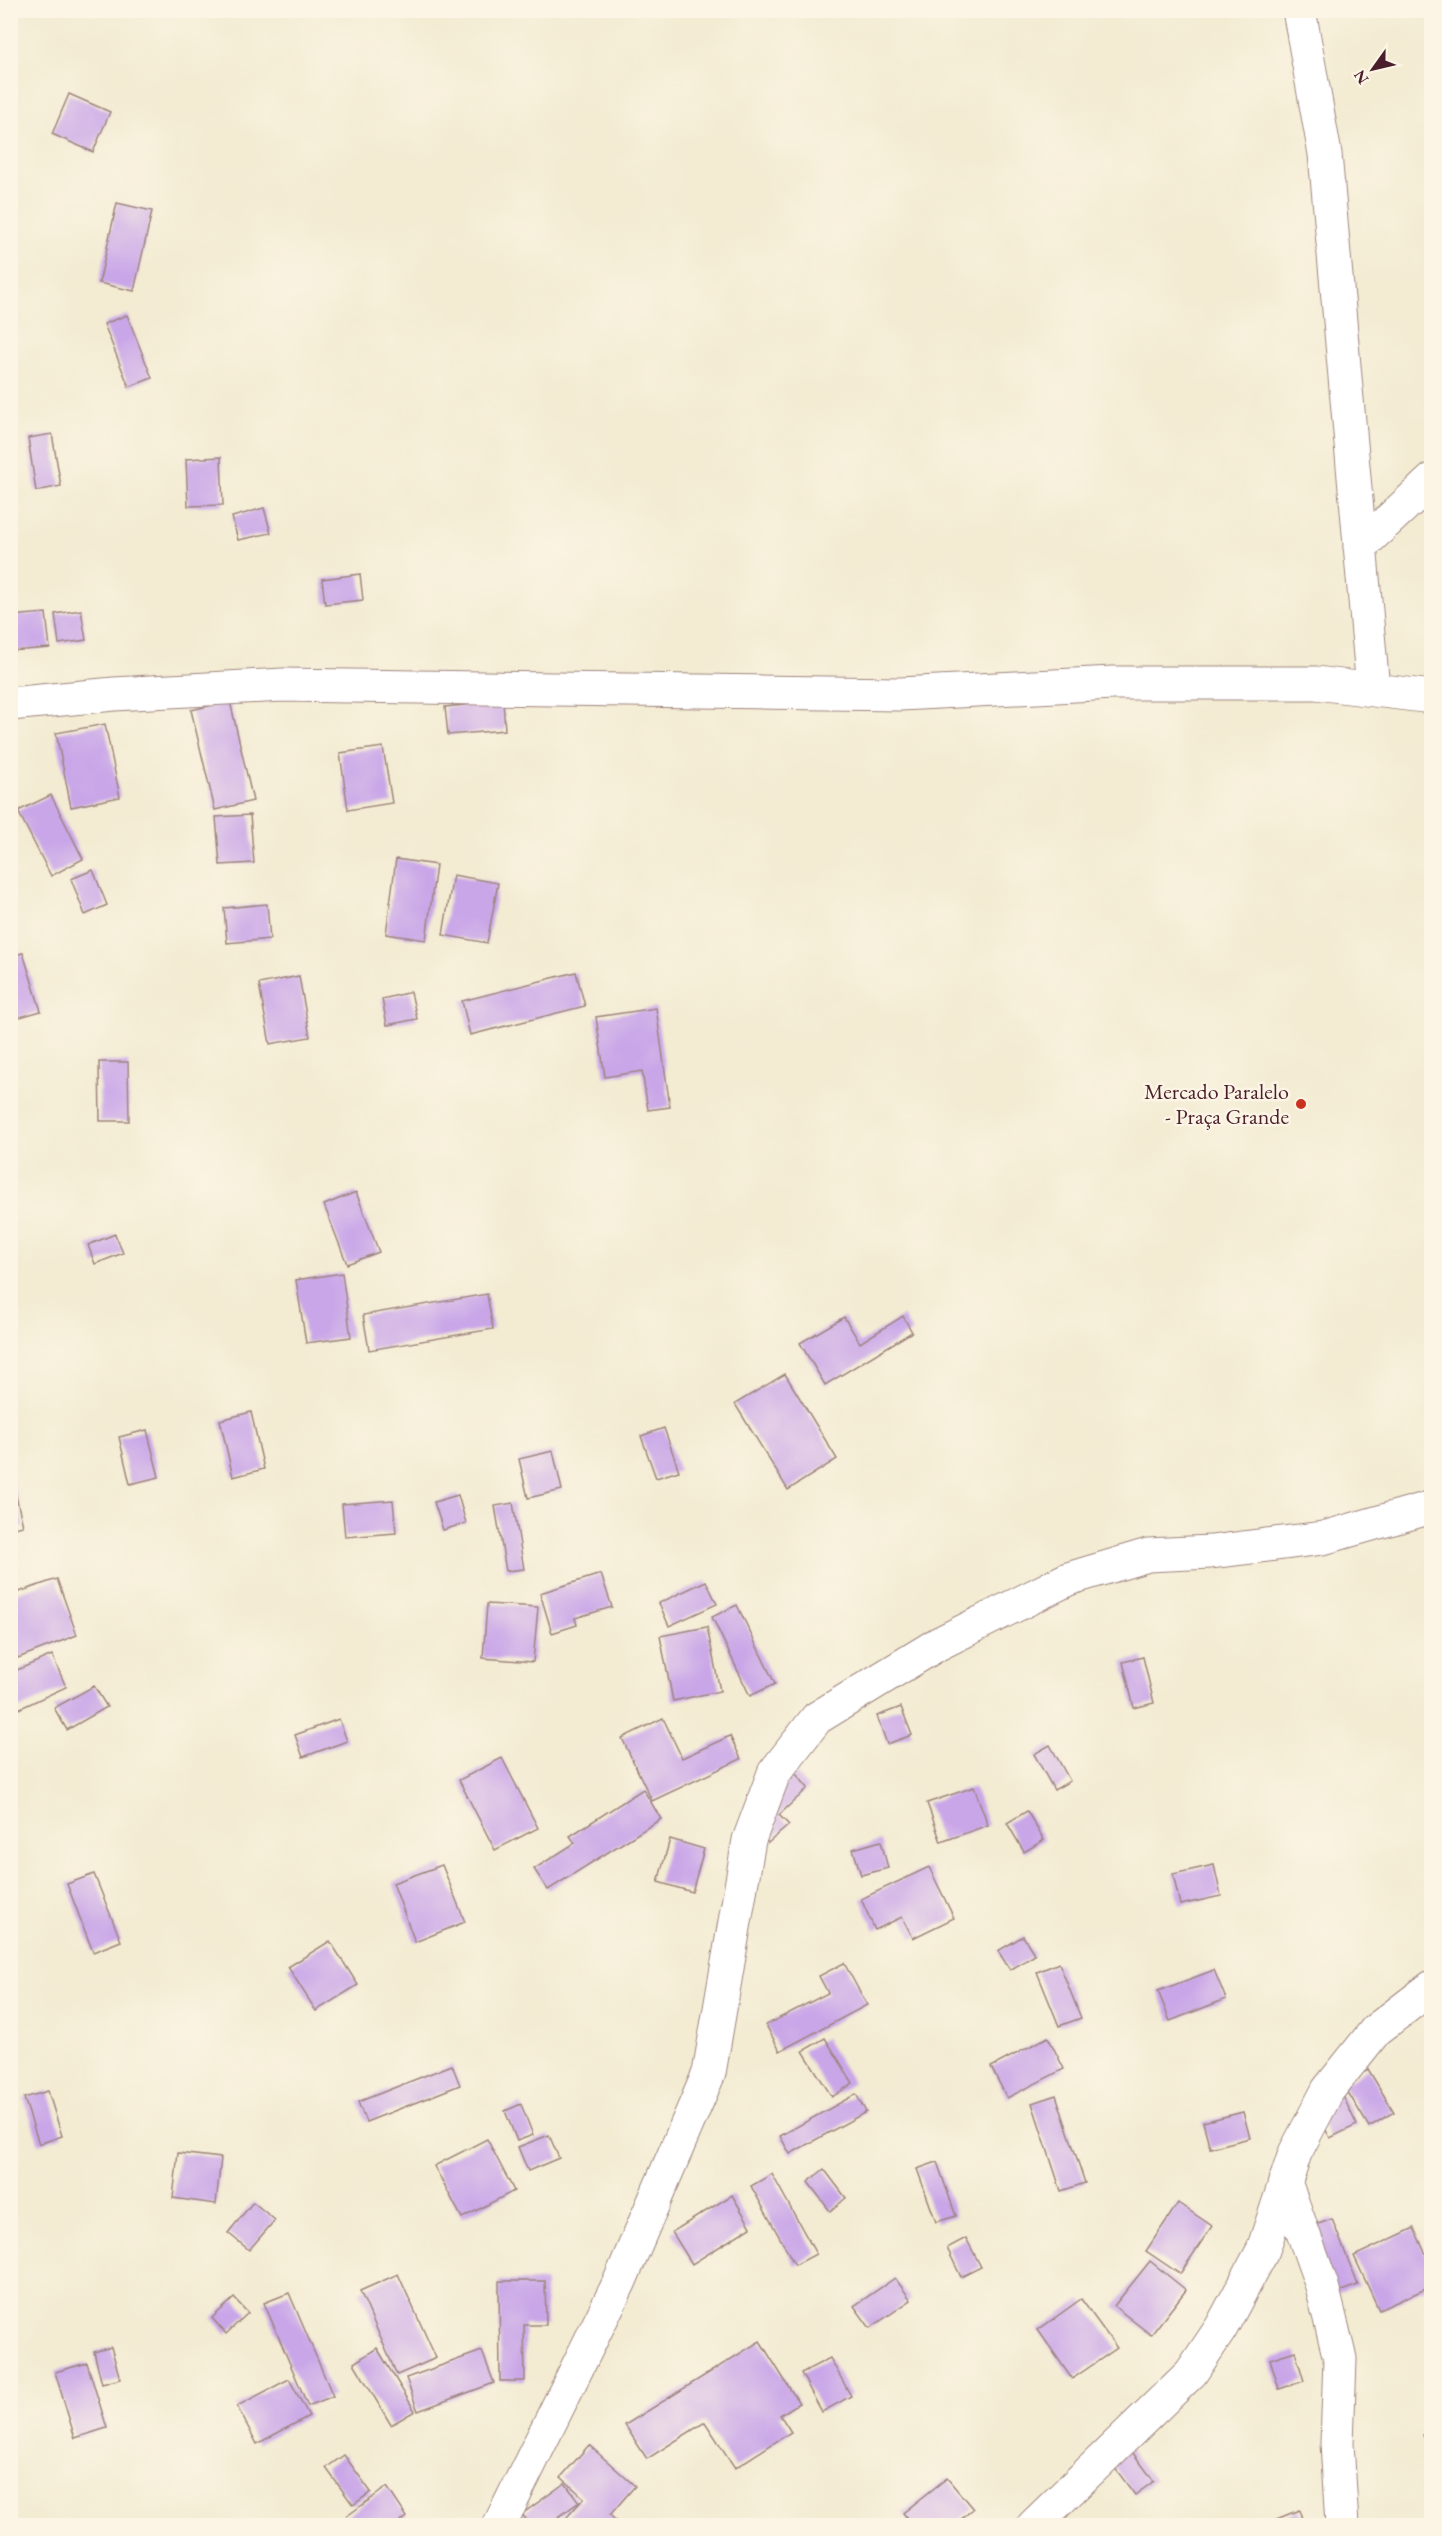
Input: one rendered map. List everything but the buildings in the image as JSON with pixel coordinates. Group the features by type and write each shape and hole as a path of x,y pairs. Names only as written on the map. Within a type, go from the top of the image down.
{"street":[{"path":"1299,10 1325,154 1373,689"},
{"path":"1360,548 1431,480"},
{"path":"10,704 114,693 284,685 900,694 1113,683 1316,682 1431,697 1431,704"},
{"path":"499,2526 619,2283 709,2073 749,1840 774,1773 818,1718 938,1644 1068,1579 1148,1555 1211,1551 1323,1538 1431,1507"},
{"path":"1033,2526 1191,2373 1221,2328 1263,2250 1294,2153 1328,2090 1376,2030 1431,1987"},
{"path":"1285,2182 1322,2286 1340,2359 1337,2442 1342,2526"}],"place":[{"name":"Mercado Paralelo - Praça Grande","path":"1301,1104"}]}
